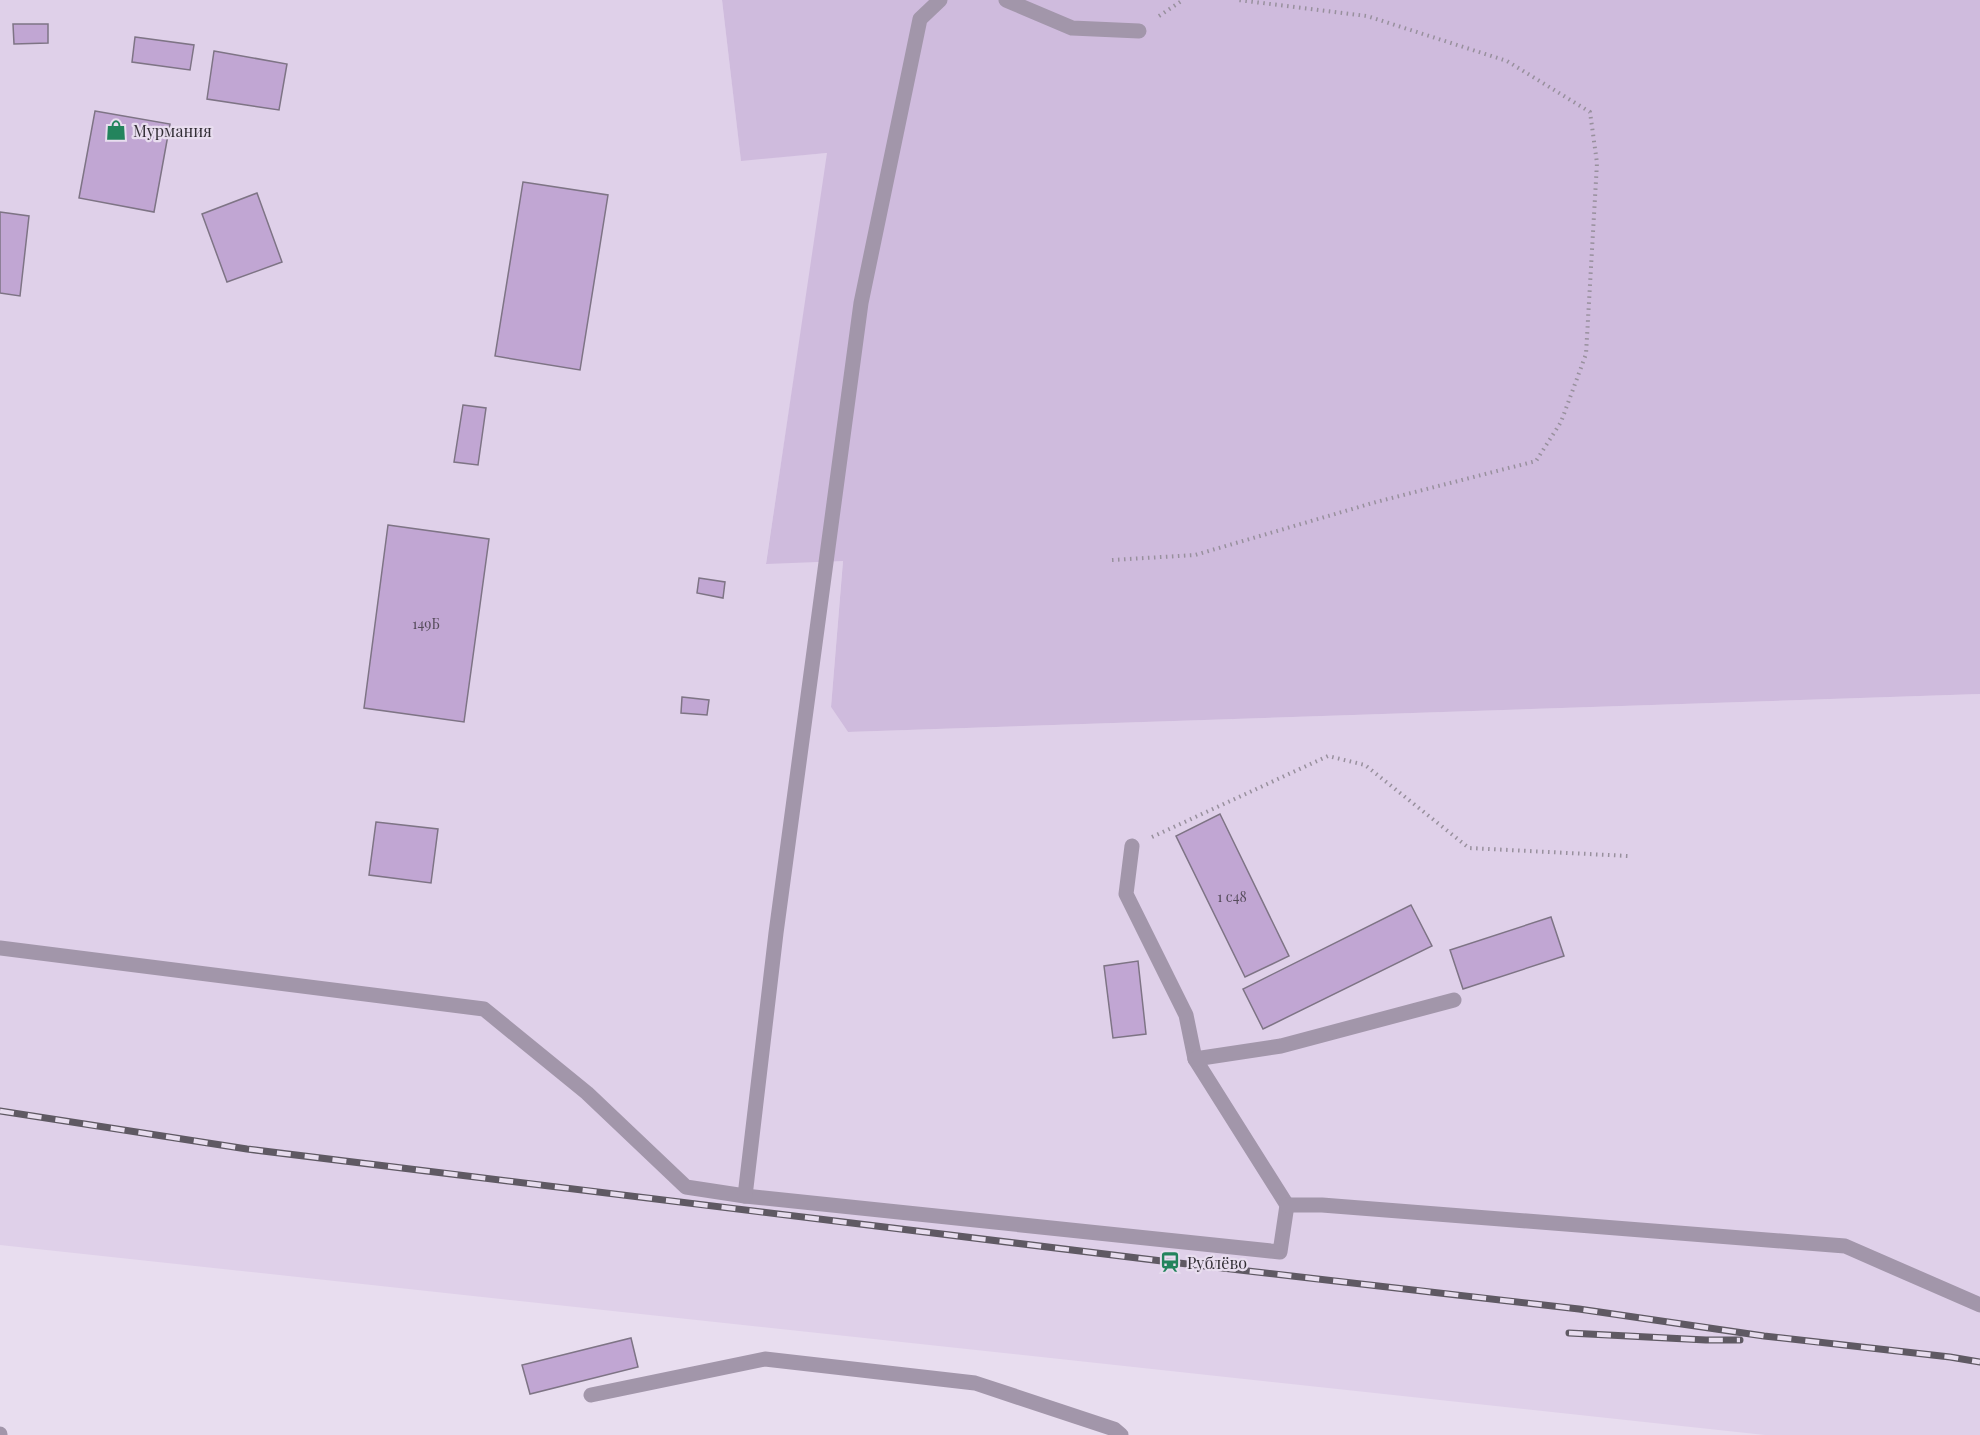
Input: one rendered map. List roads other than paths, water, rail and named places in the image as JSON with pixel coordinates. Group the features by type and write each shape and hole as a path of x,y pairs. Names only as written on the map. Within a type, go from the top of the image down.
{"lane":[{"path":"745,1196 778,921 861,303 920,19 940,0"},
{"path":"1006,0 1072,28 1139,31"},
{"path":"0,948 484,1009 587,1092 686,1187 745,1196 1280,1252 1287,1205 1195,1059 1186,1015 1126,894 1132,846"},
{"path":"1195,1059 1281,1046 1454,1000"},
{"path":"1287,1205 1322,1205 1845,1246 1980,1305"},
{"path":"591,1395 765,1359 975,1383 1114,1429 1121,1435"}],"railway":[{"path":"0,1111 247,1149 1170,1262 1579,1309 1764,1336 1980,1362"},
{"path":"1569,1333 1740,1340"}],"place":[{"name":"Мурмания","path":"116,130"},
{"name":"Рублёво","path":"1170,1262"}]}
